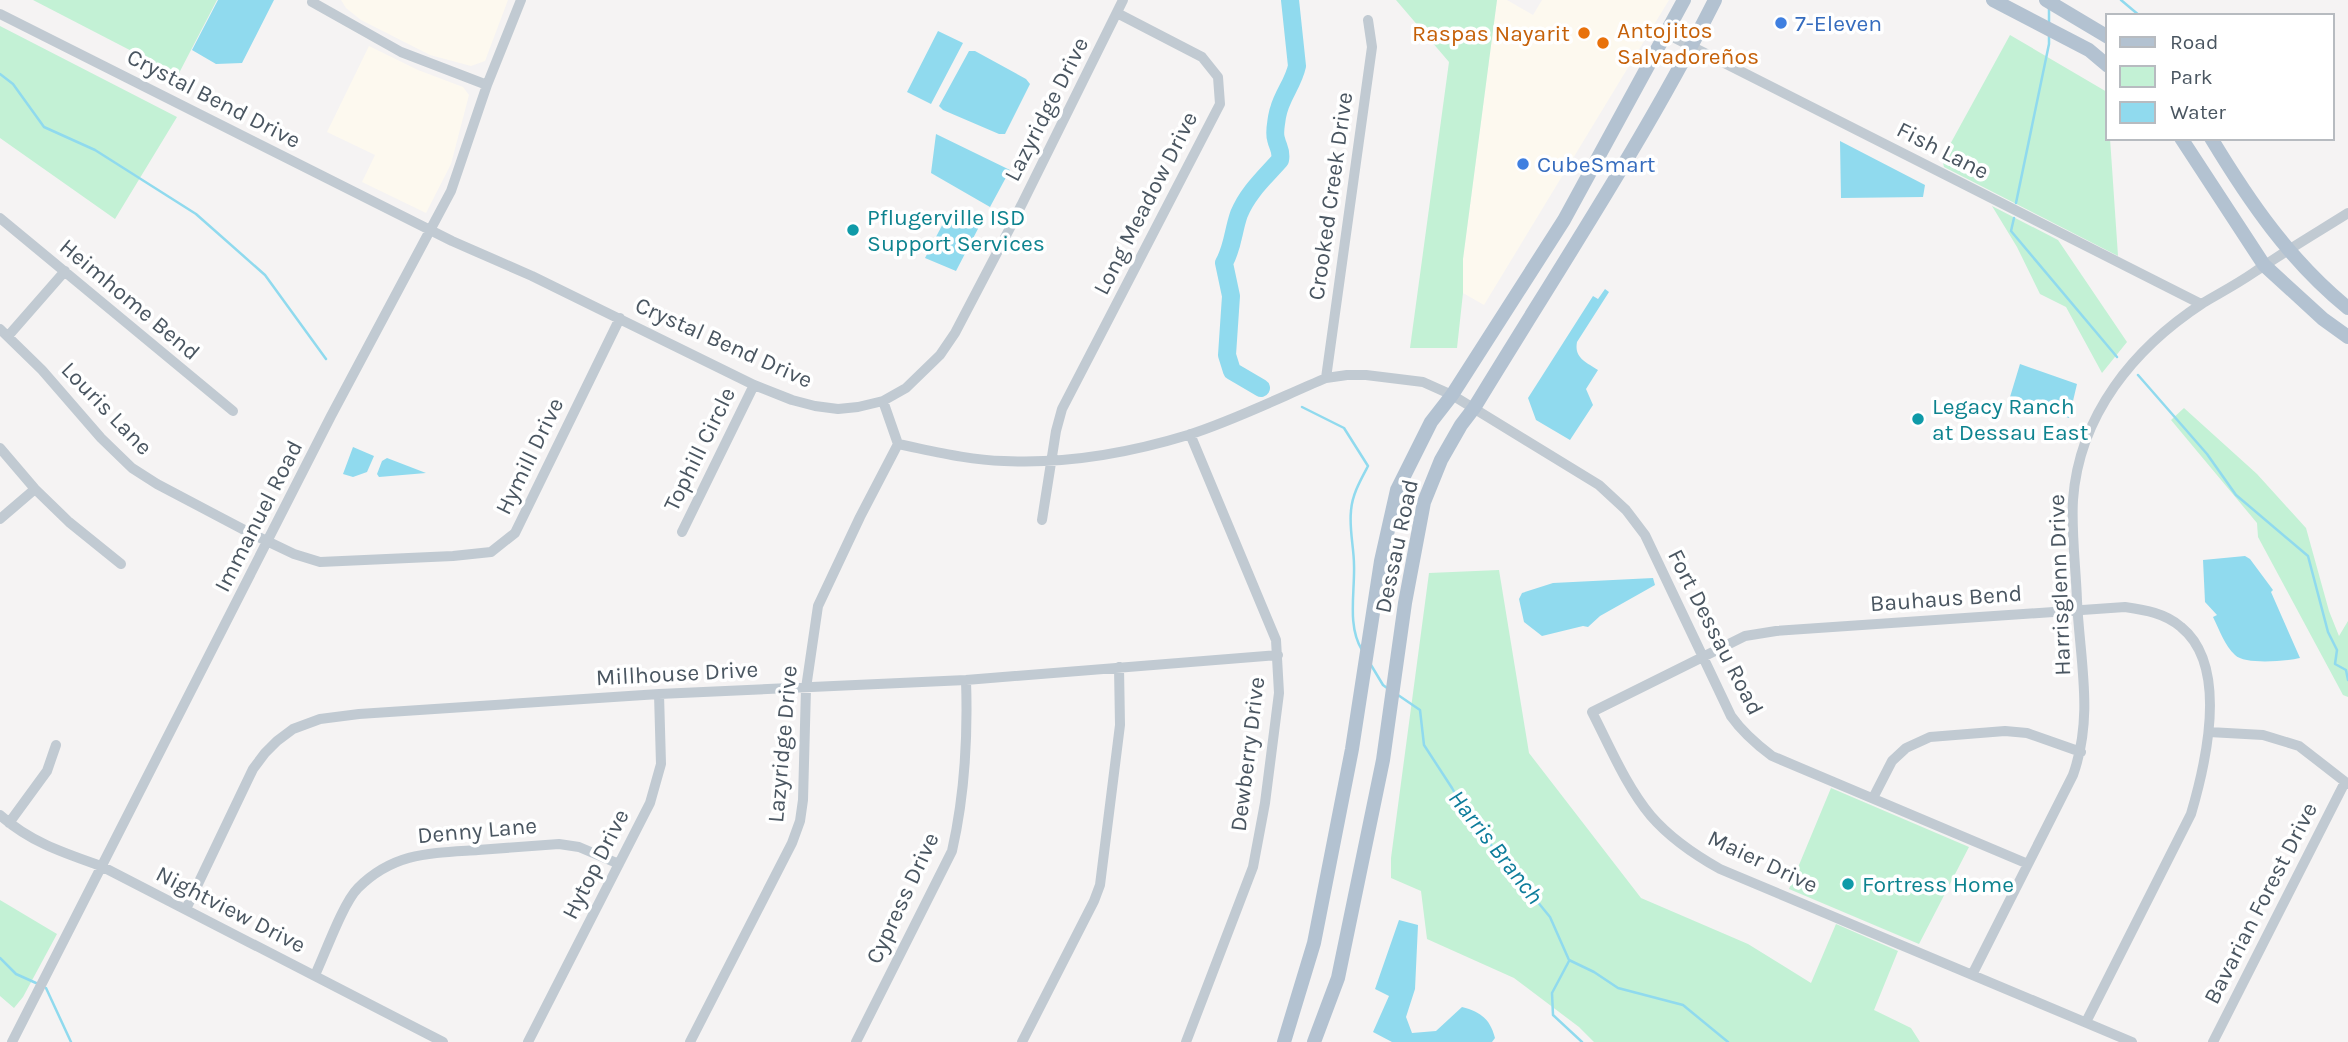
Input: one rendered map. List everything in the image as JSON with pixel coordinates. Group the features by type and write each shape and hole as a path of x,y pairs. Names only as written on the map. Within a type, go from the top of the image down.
{"main road":[{"name":"Dessau Road","path":"1284,1042 1314,943 1352,748 1381,561 1398,488 1431,422 1564,220 1684,0"},
{"name":"Dessau Road","path":"1314,1042 1338,978 1383,760 1400,637 1424,502 1441,460 1461,425 1580,239 1692,47 1716,0"},
{"path":"1993,0 2075,42 2106,64"},
{"path":"2046,0 2106,36"},
{"path":"2089,50 2106,54"},
{"path":"2182,140 2264,265 2323,319 2348,337"},
{"path":"2212,140 2242,190 2288,250 2348,308"}],"street":[{"path":"313,0 312,2 401,52 487,85"},
{"name":"Immanuel Road","path":"12,1042 331,416 431,230 460,169 487,85 521,0"},
{"name":"Lazyridge Drive","path":"883,401 906,388 923,373 940,355 955,332 1123,0"},
{"name":"Long Meadow Drive","path":"1042,520 1062,410 1220,104 1218,77 1202,57 1117,13"},
{"name":"Crystal Bend Drive","path":"0,14 431,230 754,384 792,400 815,406 848,408 883,401"},
{"name":"Crooked Creek Drive","path":"1326,378 1373,47 1367,20"},
{"name":"Fish Lane","path":"1667,34 2201,304"},
{"name":"Harrisglenn Drive","path":"1973,973 2073,775 2081,752 2086,716 2073,500 2085,444 2096,414 2128,367 2201,304 2348,214"},
{"name":"Heimhome Bend","path":"0,218 233,411"},
{"path":"4,332 65,271"},
{"name":"Hymill Drive","path":"268,543 320,562 491,552 515,533 620,318"},
{"name":"Louris Lane","path":"4,332 132,468 268,543"},
{"path":"883,401 898,444 992,460 1111,454 1190,434 1326,378 1347,375 1423,382 1451,395"},
{"name":"Tophill Circle","path":"682,532 754,384"},
{"name":"Fort Dessau Road","path":"1451,395 1599,485 1626,510 1645,536 1731,716 1755,744 1772,756 2028,864"},
{"name":"Dewberry Drive","path":"1186,1042 1253,867 1279,694 1276,640 1190,434"},
{"name":"Lazyridge Drive","path":"690,1042 792,843 800,821 806,688 818,606 898,444"},
{"path":"0,448 35,489 69,522 121,564"},
{"path":"0,519 35,489"},
{"name":"Bauhaus Bend","path":"1592,712 1745,636 1776,631 2125,607 2166,617 2182,627 2193,640 2208,680 2208,732 2200,782 2191,814 2086,1022"},
{"name":"Millhouse Drive","path":"186,909 253,769 277,741 293,729 320,719 359,714 659,694 966,680 1278,655"},
{"path":"1023,1042 1100,885 1119,725 1119,667"},
{"name":"Cypress Drive","path":"856,1042 952,851 966,767 966,680"},
{"name":"Hytop Drive","path":"528,1042 650,803 658,779 661,752 659,694"},
{"name":"Maier Drive","path":"1592,712 1634,792 1652,817 1696,855 1720,869 2132,1042"},
{"path":"1873,798 1892,761 1906,748 1930,737 2005,731 2026,733 2081,752"},
{"path":"2208,732 2263,735 2299,746 2346,783"},
{"path":"4,819 47,771 56,745"},
{"name":"Bavarian Forest Drive","path":"2213,1042 2346,783"},
{"name":"Nightview Drive","path":"4,819 26,836 50,848 101,866 443,1042"},
{"name":"Denny Lane","path":"315,975 357,889 381,869 397,861 424,853 559,844 579,847 619,863"}],"shaded area":[{"path":"341,0 508,0 485,61 471,66 430,55 361,20 346,8"},
{"name":"CubeSmart","path":"1497,0 1507,0 1533,15 1542,0 1669,0 1484,305 1463,293 1463,259"},
{"path":"369,46 418,70 463,87 469,95 451,164 426,213 362,182 375,155 327,132"}],"green space":[{"path":"33,0 217,0 178,75"},
{"path":"1396,0 1497,0 1463,259 1463,293 1457,348 1410,348 1449,62"},
{"path":"0,26 177,117 115,219 0,138"},
{"path":"2010,35 2106,91 2106,140 2110,140 2118,256 1944,167 1942,159"},
{"path":"1992,206 2058,240 2127,342 2102,373 2066,307 2040,294 2017,247"},
{"path":"2184,408 2257,474 2306,528 2329,611 2339,636 2348,621 2348,697 2343,695 2258,537 2257,523 2171,420"},
{"path":"1499,570 1529,753 1641,898 1748,944 1811,983 1836,924 1898,951 1874,1010 1911,1028 1920,1042 1594,1042 1579,1027 1514,978 1427,939 1421,891 1391,878 1391,858 1429,573"},
{"path":"1831,788 1969,847 1919,944 1789,889"},
{"path":"0,900 57,934 23,997 14,1008 0,996"}],"water":[{"path":"218,0 274,0 242,63 216,64 192,50"},
{"path":"938,31 963,43 931,104 907,92"},
{"path":"969,51 975,51 1026,79 1030,84 1005,134 999,134 939,106"},
{"path":"936,134 1010,170 990,207 931,173"},
{"path":"1840,141 1925,185 1923,197 1841,198"},
{"path":"953,211 981,223 956,271 925,258 949,212"},
{"path":"1605,289 1609,292 1577,342 1579,356 1598,370 1586,389 1593,405 1570,440 1536,420 1528,398 1593,296 1598,299"},
{"path":"2020,364 2077,384 2069,418 2010,397"},
{"path":"353,447 374,456 367,472 353,477 343,474"},
{"path":"387,458 426,473 379,477 377,474 382,461"},
{"path":"2245,556 2273,590 2271,592 2300,658 2248,660 2235,655 2225,642 2213,617 2217,615 2205,602 2203,560"},
{"path":"1653,578 1655,585 1600,616 1588,627 1542,636 1524,622 1519,599 1522,593 1553,583"},
{"path":"1399,920 1418,925 1415,989 1406,1017 1412,1033 1436,1031 1462,1007 1474,1011 1487,1021 1495,1038 1492,1042 1392,1042 1373,1032 1389,996 1375,989"}],"waterway":[{"name":"Harris Branch","path":"1261,388 1232,371 1227,355 1231,296 1224,263 1243,206 1257,185 1280,160 1275,134 1277,117 1297,66 1290,0"},
{"path":"2121,0 2138,14"},
{"path":"2049,6 2049,24"},
{"path":"2016,203 2049,34"},
{"path":"0,74 13,84 44,127 95,150 196,214 265,275 326,359"},
{"path":"2014,218 2011,231 2117,357"},
{"path":"2138,375 2207,454 2236,495 2308,556 2328,632 2337,650 2335,664 2346,670 2348,680"},
{"name":"Harris Branch","path":"1302,407 1344,428 1368,466 1355,494 1351,518 1353,620 1357,641 1362,650"},
{"name":"Harris Branch","path":"1371,665 1387,688"},
{"name":"Harris Branch","path":"1398,695 1420,710 1424,745 1469,818 1550,917 1569,960 1618,988 1683,1005 1728,1042"},
{"path":"0,958 16,974 36,983"},
{"path":"1569,961 1552,993 1553,1015 1582,1042"},
{"path":"46,988 71,1042"}],"place":[{"name":"7-Eleven","path":"1781,23"},
{"name":"Raspas Nayarit","path":"1584,33"},
{"name":"Antojitos Salvadoreños","path":"1603,43"},
{"name":"CubeSmart","path":"1523,164"},
{"name":"Pflugerville ISD Support Services","path":"853,230"},
{"name":"Legacy Ranch at Dessau East","path":"1918,419"},
{"name":"Fortress Home","path":"1848,884"}]}
